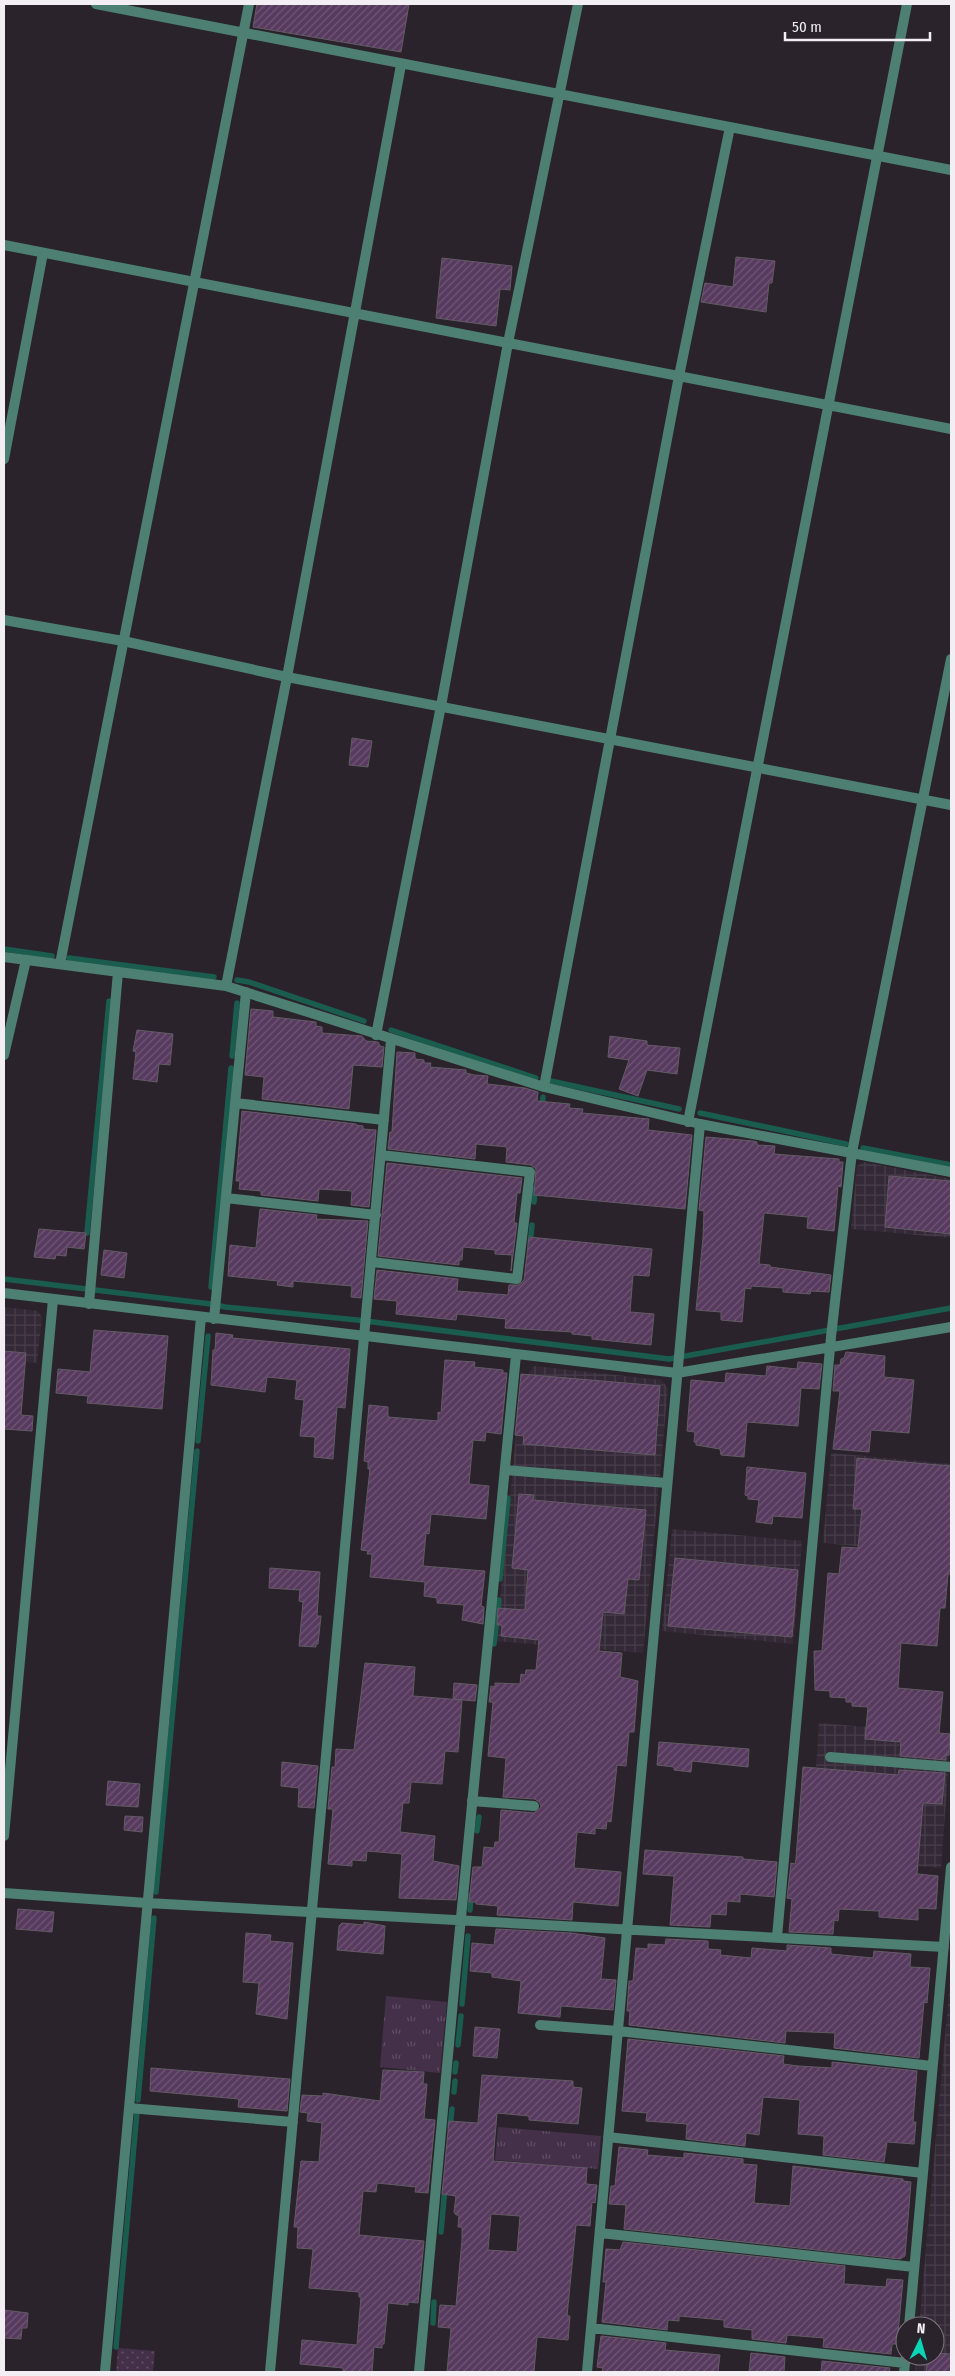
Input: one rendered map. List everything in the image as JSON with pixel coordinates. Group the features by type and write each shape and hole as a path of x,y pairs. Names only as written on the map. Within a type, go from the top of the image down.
{"street":[{"path":"96,4 401,65 951,170"},
{"path":"60,964 249,4"},
{"path":"376,1035 441,706 508,343 578,4"},
{"path":"688,1122 907,4"},
{"path":"226,986 287,677 401,65"},
{"path":"544,1088 679,376 730,127"},
{"path":"4,245 195,284 829,404 951,429"},
{"path":"4,459 43,253"},
{"path":"4,620 124,642 287,677 951,805"},
{"path":"777,1938 831,1341 852,1152 951,658"},
{"path":"4,957 226,986 544,1088 688,1122 951,1172"},
{"path":"4,1054 26,960"},
{"path":"90,1300 118,972"},
{"path":"215,1315 246,992"},
{"path":"270,2372 366,1332 391,1040"},
{"path":"235,1103 384,1120"},
{"path":"587,2372 700,1124"},
{"path":"372,1262 517,1279 530,1172 381,1155"},
{"path":"226,1198 376,1215"},
{"path":"4,1293 53,1299 90,1300 201,1317 215,1315 366,1332 516,1354 677,1373 831,1341 951,1327"},
{"path":"4,1836 53,1299"},
{"path":"106,2372 201,1317"},
{"path":"419,2372 460,1920 516,1354"},
{"path":"505,1470 667,1483"},
{"path":"830,1757 951,1767"},
{"path":"472,1801 534,1806"},
{"path":"910,2316 951,1867"},
{"path":"4,1893 147,1903 944,1947"},
{"path":"540,2024 932,2066"},
{"path":"129,2108 293,2122"},
{"path":"608,2137 923,2173"},
{"path":"600,2233 914,2267"},
{"path":"591,2328 895,2363"}],"shaded area":[{"path":"864,1162 951,1179 951,1238 851,1229 857,1166"},
{"path":"4,1307 38,1311 42,1317 37,1363 4,1360"},
{"path":"534,1366 661,1380 668,1388 643,1653 496,1641 521,1383"},
{"path":"831,1453 951,1464 951,1555 823,1543"},
{"path":"672,1529 802,1541 793,1644 662,1631"},
{"path":"819,1723 951,1734 941,1868 796,1856 803,1767 816,1767"},
{"path":"951,1970 951,2372 915,2372 915,2366 945,2366 945,2316 920,2316"}],"green space":[{"path":"386,1996 447,2002 440,2073 380,2067"},
{"path":"498,2127 601,2136 598,2169 495,2160"},
{"path":"118,2348 155,2351 153,2372 116,2372"}],"building":[{"path":"257,4 409,4 401,52 253,27"},
{"path":"736,257 775,261 772,283 769,283 766,312 701,302 705,283 733,287"},
{"path":"442,258 512,266 510,290 500,289 496,326 436,318"},
{"path":"352,738 372,741 368,767 349,765"},
{"path":"251,1009 273,1011 273,1017 316,1022 316,1026 322,1027 322,1033 362,1036 366,1041 378,1042 380,1046 384,1047 382,1067 353,1065 349,1109 262,1099 264,1077 245,1075"},
{"path":"137,1030 173,1034 170,1065 159,1064 157,1082 133,1079 136,1052 133,1051"},
{"path":"610,1036 647,1041 647,1045 680,1048 677,1074 647,1070 638,1096 619,1089 629,1060 608,1057"},
{"path":"397,1052 415,1053 415,1059 424,1060 424,1063 431,1063 430,1067 466,1070 466,1073 488,1076 487,1084 525,1088 538,1092 537,1101 570,1104 569,1108 583,1109 582,1113 649,1119 648,1130 692,1135 685,1209 534,1195 536,1169 531,1165 506,1162 507,1147 476,1144 475,1159 388,1149 390,1132 392,1132"},
{"path":"242,1111 356,1124 363,1126 363,1129 376,1130 369,1207 351,1205 352,1191 319,1189 318,1201 261,1195 261,1191 239,1189 240,1181 236,1181"},
{"path":"706,1137 753,1141 757,1142 757,1145 775,1146 774,1154 839,1159 839,1162 843,1162 841,1187 838,1186 834,1231 807,1228 808,1217 764,1213 759,1264 831,1275 829,1292 811,1291 810,1294 783,1292 783,1288 751,1286 751,1289 745,1288 742,1322 721,1320 721,1312 696,1310 703,1238 704,1211 699,1210"},
{"path":"387,1163 522,1178 520,1193 517,1193 514,1223 517,1223 511,1271 512,1255 495,1254 495,1250 463,1247 462,1260 459,1260 459,1265 378,1256"},
{"path":"889,1176 951,1181 951,1234 885,1227"},
{"path":"260,1209 317,1215 316,1219 368,1221 361,1298 351,1297 352,1286 293,1281 293,1287 277,1285 278,1281 228,1276 230,1245 256,1248"},
{"path":"39,1229 86,1233 84,1249 67,1247 66,1256 56,1255 55,1259 34,1257"},
{"path":"529,1237 652,1249 649,1276 633,1275 630,1312 654,1314 651,1345 592,1339 592,1336 572,1334 572,1332 505,1328 506,1319 457,1314 456,1320 396,1314 397,1301 374,1299 377,1270 458,1279 457,1291 508,1295 509,1285 519,1285 524,1280"},
{"path":"104,1250 127,1253 124,1278 101,1275"},
{"path":"94,1330 168,1336 162,1409 87,1403 88,1396 56,1393 58,1369 90,1372"},
{"path":"216,1333 233,1335 232,1338 350,1349 345,1408 337,1407 333,1459 314,1457 315,1437 300,1436 304,1400 295,1399 297,1380 267,1377 265,1392 211,1385"},
{"path":"4,1351 26,1353 21,1415 33,1416 32,1431 4,1429"},
{"path":"846,1352 885,1356 884,1377 914,1380 909,1433 871,1430 869,1452 833,1449 840,1391 833,1391 835,1365 840,1365 841,1359 844,1358"},
{"path":"445,1360 475,1362 474,1367 503,1370 503,1373 507,1373 501,1434 486,1432 485,1441 473,1440 469,1484 489,1486 486,1519 431,1514 429,1534 426,1533 423,1566 485,1571 481,1606 484,1607 483,1624 462,1620 464,1605 437,1603 437,1598 424,1596 425,1582 370,1577 372,1554 367,1554 368,1551 361,1550 370,1469 368,1469 368,1462 364,1461 369,1405 388,1407 388,1417 438,1421 438,1412 441,1413"},
{"path":"798,1362 822,1364 819,1389 801,1388 798,1426 747,1422 744,1457 721,1455 720,1449 696,1445 696,1442 694,1442 695,1432 687,1431 691,1380 725,1383 726,1373 766,1376 767,1366 797,1369"},
{"path":"521,1374 660,1386 655,1455 523,1444 524,1436 515,1435"},
{"path":"857,1458 951,1466 951,1574 948,1574 945,1608 940,1608 937,1646 901,1643 898,1688 943,1692 939,1733 950,1734 949,1755 946,1755 946,1760 900,1756 901,1742 865,1739 868,1707 852,1706 852,1702 846,1702 846,1698 830,1697 830,1691 815,1690 814,1651 822,1651 828,1573 839,1574 842,1547 858,1548 862,1509 853,1509"},
{"path":"747,1467 806,1473 802,1518 773,1516 772,1524 756,1522 759,1500 748,1499 748,1496 745,1495"},
{"path":"519,1494 534,1495 533,1500 646,1510 639,1580 628,1579 624,1614 603,1612 599,1651 622,1653 620,1677 638,1681 634,1732 629,1732 626,1766 617,1765 611,1822 607,1821 606,1829 595,1828 595,1834 577,1832 574,1868 621,1872 618,1906 573,1902 572,1920 497,1915 498,1906 469,1902 473,1867 482,1867 484,1847 494,1848 495,1842 499,1842 501,1810 534,1813 541,1807 540,1803 535,1799 503,1797 506,1758 488,1756 493,1702 489,1702 491,1686 495,1687 495,1683 520,1684 521,1674 525,1675 526,1670 536,1670 539,1640 501,1636 502,1625 497,1625 498,1608 525,1610 528,1570 512,1568"},
{"path":"675,1558 798,1570 792,1637 668,1626"},
{"path":"270,1568 320,1572 317,1616 321,1616 316,1647 299,1646 303,1602 299,1601 300,1590 269,1588"},
{"path":"365,1663 415,1667 413,1696 462,1700 458,1752 445,1751 442,1784 411,1782 409,1803 403,1803 400,1832 435,1836 433,1861 459,1866 456,1900 399,1898 402,1854 367,1851 366,1861 352,1860 352,1866 328,1864 333,1809 328,1809 332,1767 335,1767 336,1749 354,1750"},
{"path":"454,1683 477,1685 475,1701 453,1699"},
{"path":"659,1742 749,1749 748,1767 692,1761 691,1772 674,1770 674,1767 657,1765"},
{"path":"282,1762 318,1766 314,1808 298,1807 299,1788 281,1786"},
{"path":"803,1767 898,1775 899,1770 945,1773 942,1804 923,1803 917,1874 938,1876 936,1909 918,1908 918,1920 879,1917 879,1911 839,1909 838,1921 834,1920 833,1934 789,1932 792,1899 787,1898 791,1863 795,1864 796,1859"},
{"path":"108,1781 140,1784 138,1807 106,1805"},
{"path":"125,1816 143,1817 142,1832 124,1830"},
{"path":"645,1850 743,1857 743,1859 777,1862 774,1897 740,1894 740,1902 727,1901 726,1915 711,1914 710,1927 670,1925 674,1876 643,1874"},
{"path":"18,1909 54,1912 52,1932 16,1929"},
{"path":"364,1922 385,1926 383,1954 337,1950 339,1926 342,1923 364,1925"},
{"path":"496,1929 571,1933 605,1938 601,1979 616,1980 613,2010 561,2006 560,2017 518,2013 521,1981 492,1977 492,1973 470,1971 472,1943 494,1945"},
{"path":"246,1933 271,1935 270,1941 293,1943 287,2019 256,2014 259,1983 243,1982"},
{"path":"666,1939 708,1941 708,1949 721,1950 720,1955 751,1958 752,1948 787,1951 787,1945 831,1948 831,1954 873,1958 874,1951 911,1954 910,1967 930,1968 927,2003 924,2002 919,2058 834,2048 835,2033 786,2031 785,2043 629,2025 630,2011 627,2011 629,1981 633,1981 636,1948 648,1949 648,1944 665,1945"},
{"path":"475,2027 500,2029 497,2058 473,2056"},
{"path":"628,2039 784,2056 783,2064 798,2066 832,2068 832,2062 917,2071 913,2122 916,2122 914,2144 887,2142 884,2162 823,2155 824,2136 798,2134 800,2100 763,2097 759,2135 746,2133 745,2146 686,2139 687,2124 646,2121 647,2113 622,2111"},
{"path":"151,2068 290,2079 287,2111 238,2107 239,2099 150,2091"},
{"path":"383,2070 424,2072 423,2084 427,2084 424,2119 435,2120 428,2193 415,2192 416,2187 377,2183 376,2192 363,2191 359,2235 424,2241 418,2303 408,2302 408,2305 388,2303 384,2344 382,2344 382,2348 374,2347 372,2372 343,2372 343,2368 300,2364 302,2340 357,2345 361,2297 359,2297 359,2292 309,2288 313,2249 297,2248 298,2227 294,2227 301,2161 319,2162 322,2123 307,2121 308,2113 300,2112 302,2095 323,2096 323,2093 380,2101"},
{"path":"482,2075 573,2081 573,2087 582,2088 578,2124 529,2120 529,2116 497,2113 493,2161 587,2168 586,2184 597,2185 595,2203 592,2202 590,2226 576,2225 567,2316 570,2316 568,2340 537,2337 534,2372 447,2372 451,2328 438,2327 440,2305 456,2306 462,2240 462,2227 458,2227 459,2215 456,2215 454,2212 456,2196 442,2194 449,2121 478,2123","holes":["491,2214 520,2216 517,2252 488,2250"]},
{"path":"619,2147 648,2150 647,2155 684,2158 684,2153 743,2159 743,2164 757,2165 754,2203 790,2206 793,2166 903,2179 903,2181 911,2182 905,2256 900,2259 624,2229 626,2205 609,2204 611,2186 615,2186"},
{"path":"623,2242 845,2266 844,2284 886,2287 887,2279 903,2280 900,2316 895,2316 895,2344 892,2344 891,2354 823,2347 824,2338 787,2335 786,2343 752,2339 752,2330 724,2327 724,2320 679,2316 679,2321 668,2320 667,2330 602,2322 606,2282 603,2282 606,2249 620,2250"},
{"path":"4,2310 28,2313 27,2328 22,2328 21,2339 4,2338"},
{"path":"601,2336 666,2343 665,2350 720,2355 718,2372 602,2372 603,2368 597,2367"},
{"path":"751,2353 785,2357 784,2372 749,2372"},
{"path":"945,2354 951,2354 951,2372 926,2372 927,2366 945,2366"},
{"path":"822,2361 890,2368 889,2372 821,2372"}],"waterway":[{"path":"4,949 52,956"},
{"path":"69,958 214,977"},
{"path":"237,980 249,982 364,1021"},
{"path":"87,1233 109,1001"},
{"path":"232,1056 237,1003"},
{"path":"391,1030 536,1078"},
{"path":"211,1287 231,1068"},
{"path":"551,1081 679,1109"},
{"path":"542,1108 543,1097"},
{"path":"700,1113 846,1144"},
{"path":"863,1148 951,1165"},
{"path":"534,1202 535,1189"},
{"path":"530,1244 532,1225"},
{"path":"4,1279 669,1359 951,1308"},
{"path":"198,1441 208,1336"},
{"path":"156,1892 197,1451"},
{"path":"500,1579 508,1498"},
{"path":"494,1644 499,1600"},
{"path":"477,1831 479,1817"},
{"path":"470,1910 471,1895"},
{"path":"138,2100 154,1918"},
{"path":"462,2004 468,1936"},
{"path":"458,2045 461,2016"},
{"path":"455,2072 456,2063"},
{"path":"454,2092 455,2081"},
{"path":"450,2127 452,2109"},
{"path":"116,2347 137,2112"},
{"path":"441,2232 445,2187"},
{"path":"433,2323 434,2302"}]}
